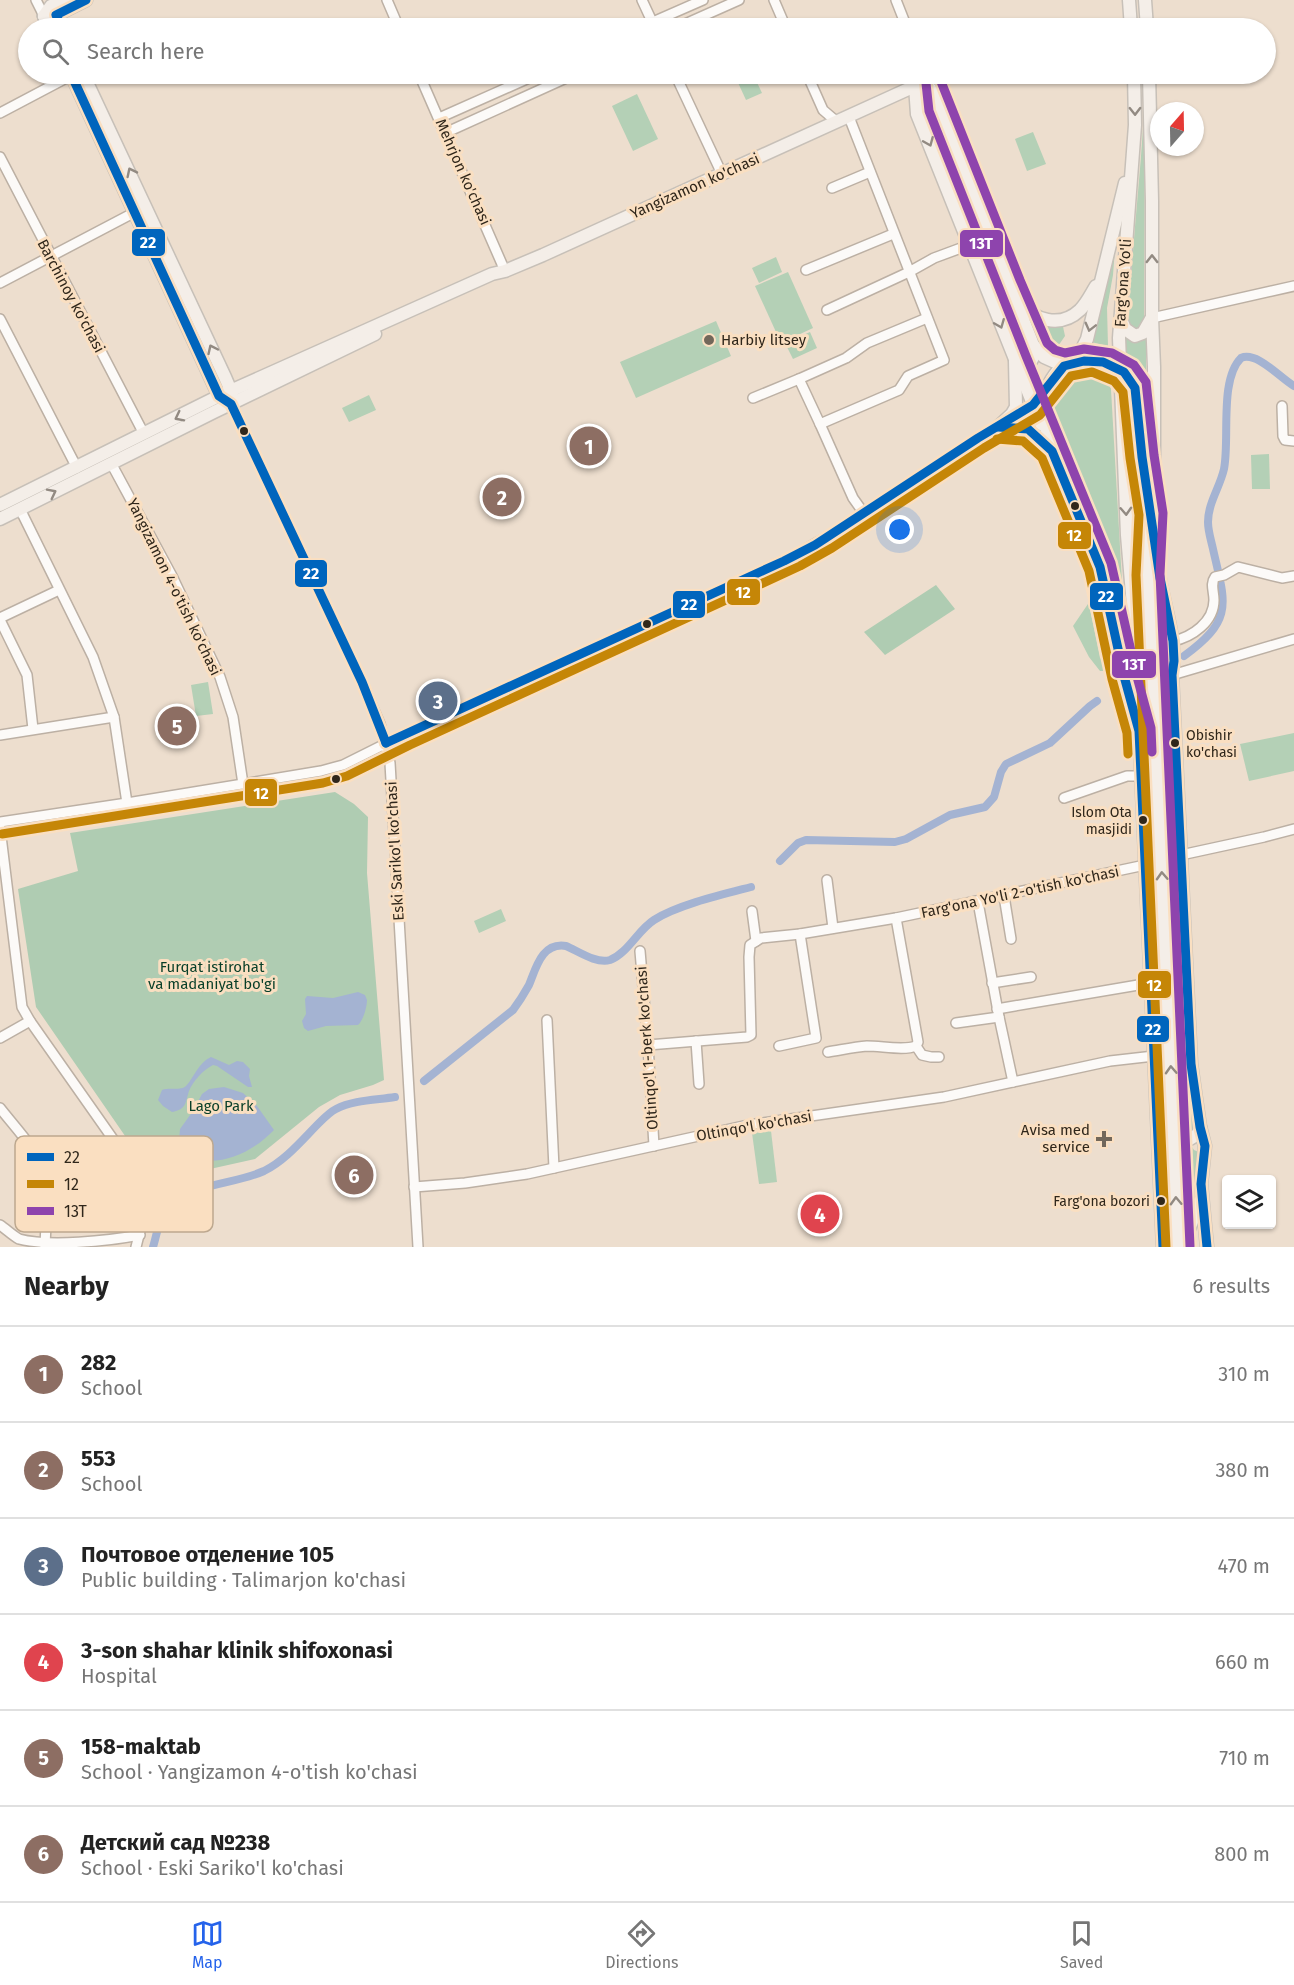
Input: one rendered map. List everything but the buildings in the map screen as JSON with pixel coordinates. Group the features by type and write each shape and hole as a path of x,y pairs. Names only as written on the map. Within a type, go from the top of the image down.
{"main road":[{"path":"50,9 64,0"},
{"path":"50,9 86,0"},
{"path":"1129,0 1130,18"},
{"path":"1145,0 1146,18"},
{"name":"Eski Sariko'l ko'chasi","path":"80,84 141,209 231,404"},
{"name":"Yangizamon ko'chasi","path":"0,519 399,323 494,281 505,272 843,120 884,100 908,84"},
{"path":"914,84 917,114"},
{"path":"920,84 933,92 1033,345 1035,354 1033,360 1024,364 1015,361"},
{"name":"Farg'ona Yo'li","path":"1134,84 1134,148 1120,315 1119,369 1127,535 1134,618 1163,1247"},
{"name":"Farg'ona Yo'li","path":"1149,84 1154,457 1148,574 1180,1247"},
{"path":"884,100 895,98 904,100 912,105 917,114 1100,567 1120,606 1151,630 1164,646 1172,675"},
{"path":"1033,405 1086,343 1134,148"},
{"name":"Yangizamon ko'chasi","path":"0,506 225,394 492,274 505,272"},
{"path":"1013,296 1032,315 1047,320 1063,320 1082,308 1101,277"},
{"path":"1120,315 1125,329 1135,336 1143,333 1152,318"},
{"path":"1033,345 1044,357 1069,364 1096,361 1119,369 1128,376 1135,388 1142,457 1160,578 1173,641 1172,675 1191,1064 1205,1146 1201,1184 1207,1247"},
{"path":"998,427 1016,407 1015,361"},
{"path":"1046,391 1044,411 1052,451"},
{"path":"998,427 1028,429 1052,451"},
{"path":"1100,567 1124,676 1139,731"},
{"path":"1134,618 1143,617 1149,604"},
{"path":"1200,1127 1191,1143 1195,1147 1205,1146"},
{"path":"1173,1129 1183,1138 1192,1139"},
{"path":"1180,1247 1202,1197"}],"street":[{"path":"36,0 50,9"},
{"path":"387,0 395,18"},
{"path":"642,0 650,18"},
{"path":"668,18 703,0"},
{"path":"698,18 739,0"},
{"path":"774,0 782,18"},
{"path":"896,0 903,18"},
{"path":"0,113 56,84"},
{"name":"Mehrjon ko'chasi","path":"424,84 505,272"},
{"path":"439,118 516,84"},
{"path":"445,133 553,84"},
{"path":"680,84 722,174"},
{"path":"811,84 823,110 843,120 870,172 944,360 908,376 899,390 820,424"},
{"path":"929,84 933,92"},
{"name":"Barchinoy ko'chasi","path":"0,157 144,434"},
{"path":"832,188 870,172"},
{"path":"0,283 141,209"},
{"path":"806,270 893,234"},
{"path":"827,310 934,258 969,245"},
{"path":"1152,318 1294,286"},
{"path":"753,398 846,358 867,343 927,318"},
{"path":"0,320 77,468"},
{"path":"799,379 853,498 863,512"},
{"name":"Eski Sariko'l ko'chasi","path":"231,404 349,653 386,743 390,763 414,1187"},
{"path":"0,822 332,768 784,561 1033,405"},
{"path":"1282,406 1283,436 1285,440 1294,441"},
{"name":"Yangizamon 4-o'tish ko'chasi","path":"111,463 172,576 220,677 233,717 243,784"},
{"path":"20,509 93,657 114,717 127,803"},
{"path":"1173,641 1195,632 1211,615 1214,600 1212,583 1220,576 1238,567 1282,578 1294,576"},
{"path":"33,729 27,675 0,619 59,590"},
{"path":"1172,675 1294,639"},
{"path":"0,735 114,717"},
{"path":"1064,798 1127,776 1141,776"},
{"path":"0,828 4,903 22,1006 30,1021 111,1136"},
{"path":"1181,855 1294,829"},
{"name":"Farg'ona Yo'li 2-o'tish ko'chasi","path":"756,941 761,938 800,934 978,902 1145,865"},
{"path":"827,880 833,928"},
{"path":"1004,896 1011,939"},
{"path":"978,902 1013,1083"},
{"path":"648,1045 751,1035 749,957 750,945 756,941 752,911"},
{"path":"896,918 918,1042 916,1046"},
{"path":"779,1046 816,1038 800,934"},
{"name":"Oltinqo'l 1-berk ko'chasi","path":"640,951 654,1146"},
{"path":"992,983 1031,977"},
{"path":"956,1023 1150,983"},
{"path":"547,1020 554,1168"},
{"path":"0,1038 30,1021"},
{"path":"696,1041 699,1084"},
{"path":"828,1052 864,1046 900,1048 916,1046"},
{"path":"916,1046 922,1055 931,1058 939,1057"},
{"name":"Oltinqo'l ko'chasi","path":"414,1187 465,1183 554,1168 748,1125 944,1097 1100,1063 1154,1056"},
{"path":"0,1108 20,1136"},
{"path":"414,1187 418,1247"},
{"path":"0,1225 19,1239 45,1246 88,1244 140,1235"},
{"path":"136,1247 141,1232"}],"green space":[{"path":"739,84 758,84 762,93 746,100"},
{"path":"637,94 658,139 633,151 612,106"},
{"path":"924,97 1033,353 1030,359 1021,357 921,114"},
{"path":"1143,128 1145,128 1144,320 1138,331 1130,327 1129,320"},
{"path":"1033,132 1046,164 1027,171 1015,139"},
{"path":"1116,236 1113,275 1107,308 1108,346 1091,342"},
{"path":"776,257 782,272 759,283 752,268"},
{"path":"788,272 813,328 781,343 755,286"},
{"path":"1031,318 1062,322 1065,336 1052,355 1041,346"},
{"path":"716,321 731,356 636,398 620,362"},
{"path":"810,332 817,348 793,359 785,343"},
{"path":"1125,335 1146,335 1146,454 1138,381 1125,363"},
{"path":"1085,369 1110,372 1123,599 1052,417 1053,400 1059,386 1070,376"},
{"path":"1124,384 1130,397 1136,474 1138,602"},
{"path":"369,395 376,410 349,422 342,408"},
{"path":"1269,454 1270,489 1252,489 1251,455"},
{"path":"936,585 955,609 885,655 864,632"},
{"path":"1090,601 1100,658 1110,666 1110,671 1100,671 1089,657 1073,626"},
{"path":"1161,655 1164,666 1184,1055 1196,1131 1187,1134 1185,1132 1177,951 1171,883"},
{"path":"208,682 213,714 196,716 191,685"},
{"path":"1294,733 1294,771 1249,781 1240,744"},
{"name":"Furqat istirohat va madaniyat bo'gi","path":"335,792 354,804 368,817 367,873 384,1080 340,1095 319,1107 255,1159 213,1168 213,1136 125,1136 36,1007 18,889 78,871 70,833"},
{"path":"501,909 506,921 479,933 474,921"},
{"path":"771,1131 777,1182 759,1184 752,1133"},
{"path":"1183,1142 1190,1144 1194,1150 1201,1153 1196,1171 1194,1202 1187,1221"}],"water":[{"path":"358,992 365,995 367,1000 362,1020 358,1025 326,1026 308,1031 304,1028 302,1021 306,1014 305,999 307,996 333,998"},
{"path":"211,1057 229,1065 237,1061 243,1062 250,1069 252,1087 248,1087 213,1065 193,1083 183,1107 172,1112 163,1106 158,1100 162,1090 186,1086 203,1063"},
{"path":"224,1087 243,1093 257,1106 274,1130 265,1139 244,1152 213,1161 213,1136 179,1136 180,1129 202,1094 209,1089"}],"waterway":[{"path":"1184,656 1212,631 1219,620 1222,609 1221,583 1208,522 1210,508 1224,469 1226,410 1234,368 1241,358 1254,358 1294,386"},
{"path":"780,861 798,843 806,840 895,842 906,839 950,815 985,807 994,797 1001,772 1006,764 1050,743 1097,701"},
{"path":"424,1081 513,1010 529,985 537,964 551,948 566,946 593,959 610,960 622,952 654,920 701,900 751,887"},
{"path":"213,1186 264,1171 287,1155 336,1109 357,1102 395,1097"},
{"path":"153,1247 157,1232"}],"transit line":[{"name":"22","path":"57,18 56,15 86,0"},
{"name":"22","path":"76,84 219,396 231,404 362,682 386,743"},
{"name":"13Т","path":"926,84 929,111 1111,563 1151,728 1152,752"},
{"name":"13Т","path":"942,84 1047,343 1055,350 1065,353 1084,349 1112,353 1134,365 1146,382 1163,513 1160,574 1190,1246"},
{"name":"22","path":"386,743 815,545 978,438 1033,405 1064,366 1084,361 1103,362 1124,372 1135,388 1142,457 1160,578 1173,641 1172,675 1191,1064 1205,1146 1201,1184 1207,1247"},
{"name":"12","path":"2,834 323,783 347,776 800,566 832,548 984,448 1040,415 1071,376 1092,372 1114,381 1123,392 1139,515 1136,575 1166,1247"},
{"name":"22","path":"998,427 1028,429 1052,451 1100,567 1124,676 1139,731 1163,1247"},
{"name":"12","path":"997,439 1023,441 1042,458 1089,571 1112,679 1127,733 1128,754"}],"place":[{"name":"Harbiy litsey","path":"709,340"},
{"name":"282","path":"589,446"},
{"name":"553","path":"502,497"},
{"name":"Почтовое отделение 105","path":"438,701"},
{"name":"158-maktab","path":"177,726"},
{"name":"Obishir ko'chasi","path":"1175,743"},
{"name":"Islom Ota masjidi","path":"1143,820"},
{"name":"Avisa med service","path":"1104,1139"},
{"name":"Детский сад №238","path":"354,1175"},
{"name":"Farg'ona bozori","path":"1161,1201"},
{"name":"3-son shahar klinik shifoxonasi","path":"820,1214"}],"park label":[{"name":"Lago Park","path":"221,1106"}]}
